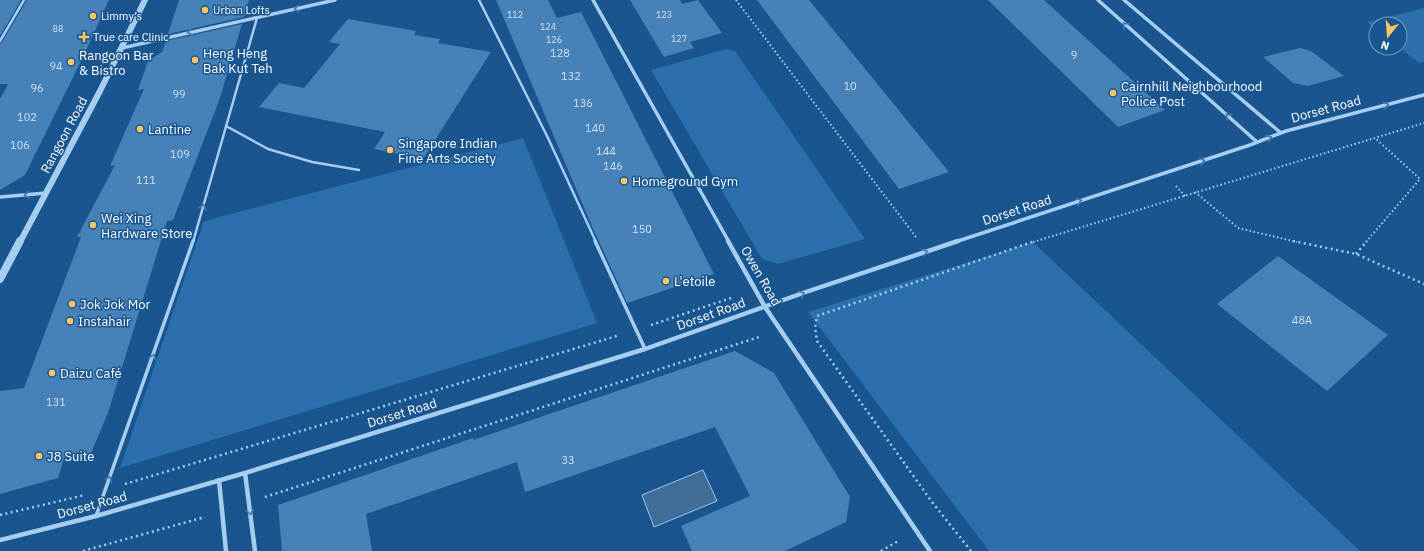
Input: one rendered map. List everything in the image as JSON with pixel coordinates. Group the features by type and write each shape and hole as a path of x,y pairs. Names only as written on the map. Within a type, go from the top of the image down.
{"street":[{"name":"Rangoon Road","path":"0,279 100,91 145,0"},
{"path":"122,48 178,34 335,0"},
{"name":"Owen Road","path":"593,0 765,307 930,551"},
{"path":"1098,0 1257,142"},
{"path":"1124,0 1281,133"},
{"name":"Dorset Road","path":"0,540 96,516 245,473 645,350 765,307 1281,133 1424,94"},
{"path":"0,197 46,193"},
{"path":"245,473 255,551"},
{"path":"219,480 226,551"}],"lane":[{"path":"0,42 24,0"},
{"path":"479,0 548,138 645,350"},
{"path":"96,516 190,251 257,18"},
{"path":"226,126 268,149 312,162 359,170"}],"path":[{"path":"736,0 916,237"},
{"path":"971,551 932,502 817,341 815,328 817,316 1062,232 1424,123"},
{"path":"1356,254 1420,180 1375,138"},
{"path":"1195,192 1238,228 1314,246 1356,254 1424,284"},
{"path":"0,514 105,490 636,330 734,297"},
{"path":"248,502 759,337"},
{"path":"83,551 222,512"},
{"path":"881,551 900,540"}],"shaded area":[{"path":"1424,8 1424,62 1419,63 1408,54 1408,16 1391,16"},
{"path":"726,49 735,51 865,239 778,264 762,259 651,70"},
{"path":"523,138 597,323 120,468 204,221"},
{"path":"1033,242 1360,551 989,551 808,312"},
{"path":"703,470 717,501 654,527 642,495"}],"building":[{"path":"0,0 21,0 0,36"},
{"path":"27,0 109,0 83,57 25,175 0,190 0,99 8,84 0,84 0,44"},
{"name":"Urban Lofts","path":"179,0 249,0 244,17 168,34"},
{"path":"496,0 548,0 557,18 581,12 714,274 627,303 591,224"},
{"path":"630,0 680,0 682,4 698,0 722,33 690,42 694,48 664,57"},
{"path":"757,0 809,0 949,172 899,189"},
{"path":"988,0 1044,0 1165,110 1118,127"},
{"path":"348,19 416,31 414,35 440,39 438,43 491,52 423,159 374,149 385,132 259,107 279,83 304,88 340,44 329,42"},
{"path":"242,24 220,98 173,220 167,221 108,413 91,453 64,458 58,478 0,494 0,391 24,388 81,237 77,237 115,165 110,166 144,89 138,90 148,61 162,52 166,41"},
{"path":"1300,48 1311,51 1344,76 1308,86 1293,83 1263,57"},
{"path":"1278,256 1388,335 1327,391 1217,304"},
{"path":"735,351 774,373 850,497 846,522 785,551 692,551 681,526 750,496 715,427 525,492 517,462 366,514 372,551 282,551 278,505 473,438 473,440"}],"place":[{"name":"Urban Lofts","path":"205,10"},
{"name":"Limmy’s","path":"93,16"},
{"name":"True care Clinic","path":"84,37"},
{"name":"Heng Heng Bak Kut Teh","path":"195,60"},
{"name":"Rangoon Bar & Bistro","path":"71,62"},
{"name":"Cairnhill Neighbourhood Police Post","path":"1113,93"},
{"name":"Lantine","path":"140,129"},
{"name":"Singapore Indian Fine Arts Society","path":"390,150"},
{"name":"Homeground Gym","path":"624,181"},
{"name":"Wei Xing Hardware Store","path":"93,225"},
{"name":"L'etoile","path":"666,281"},
{"name":"Jok Jok Mor","path":"72,304"},
{"name":"Instahair","path":"70,321"},
{"name":"Daizu Café","path":"52,373"},
{"name":"J8 Suite","path":"39,456"}]}
